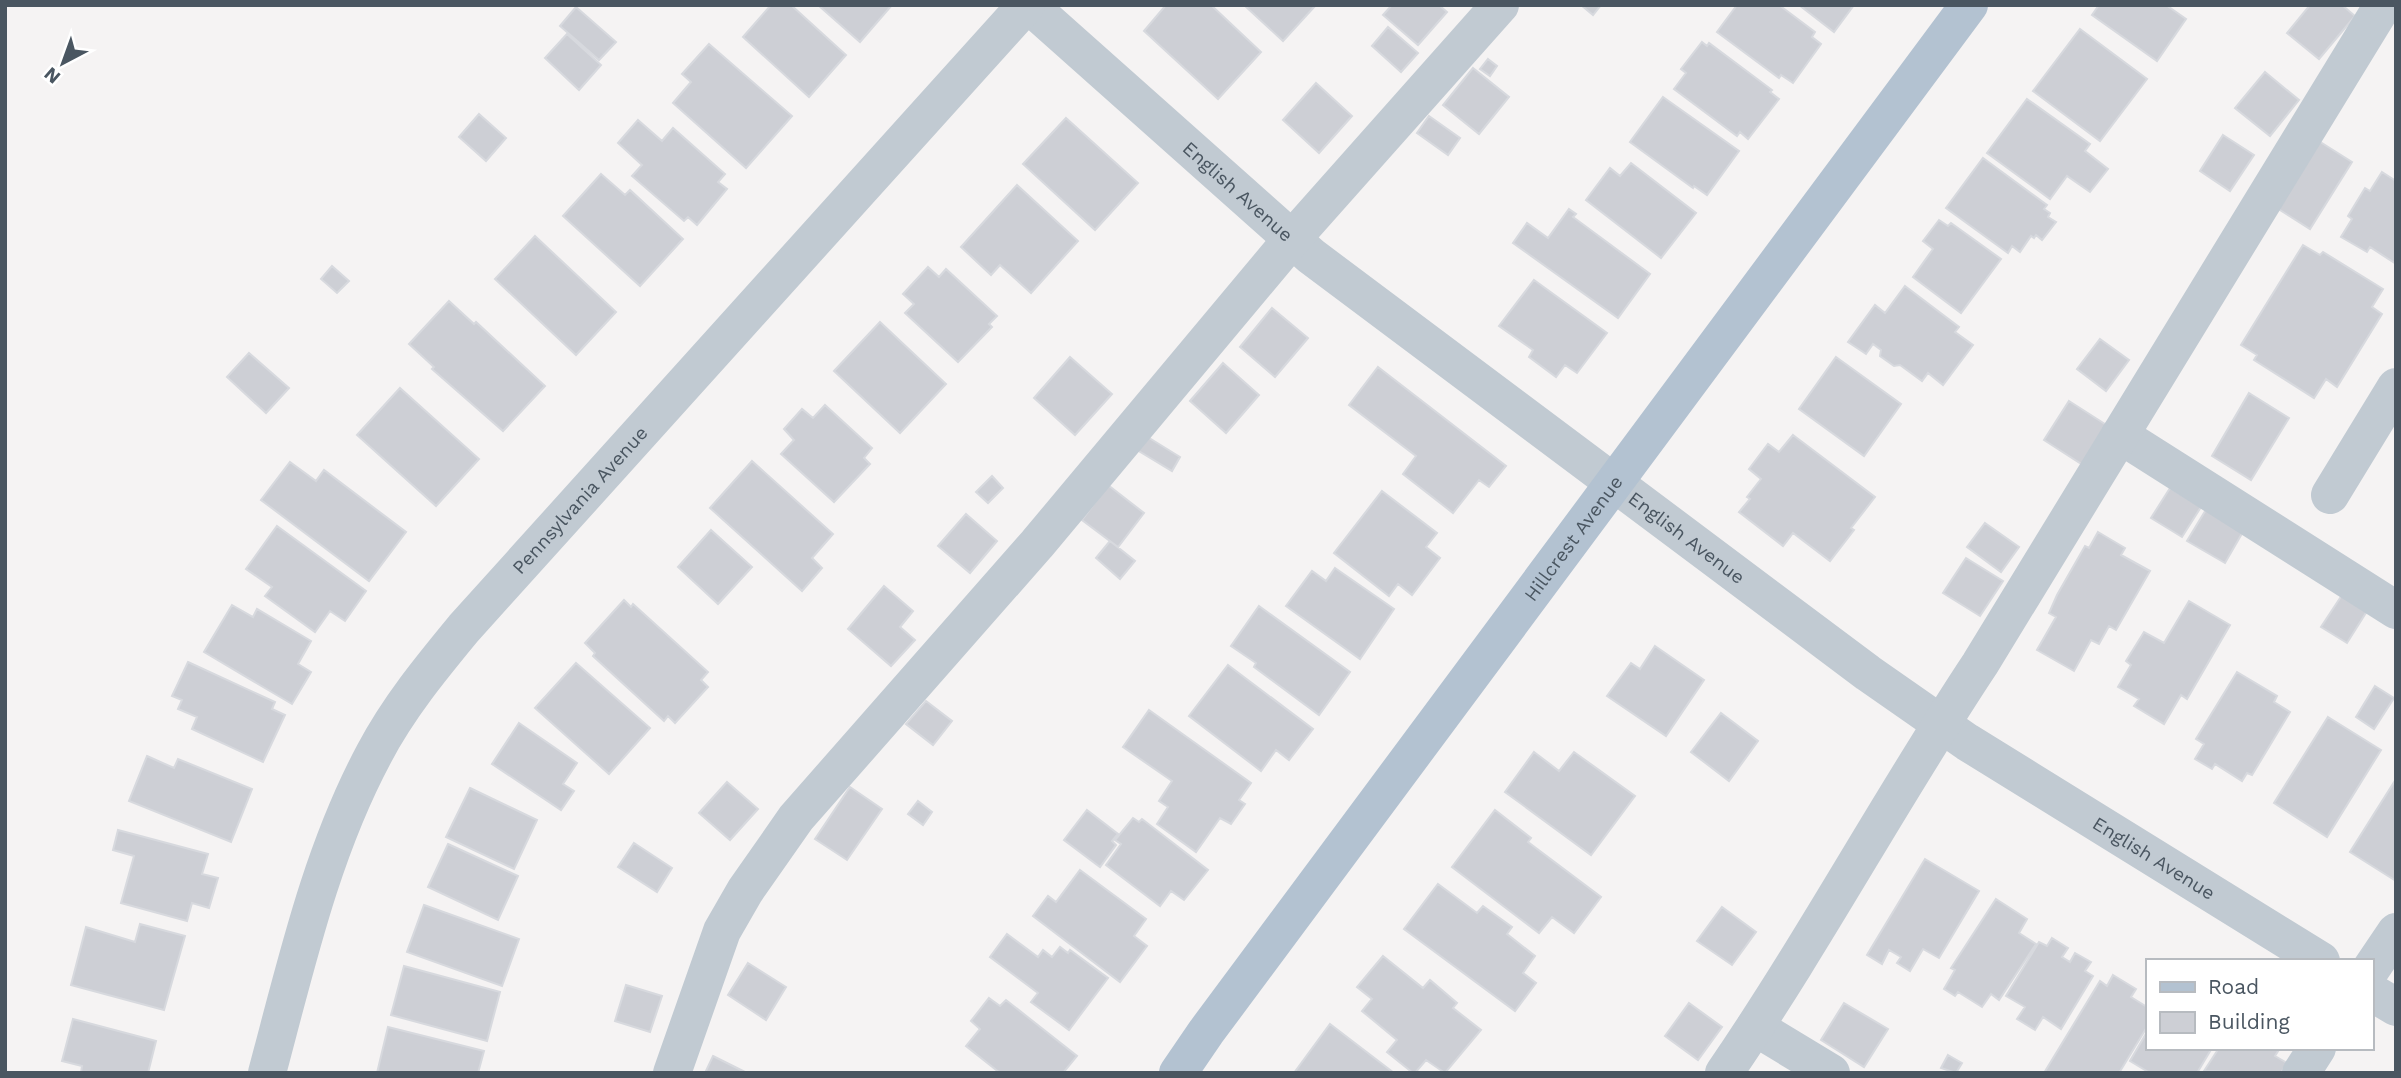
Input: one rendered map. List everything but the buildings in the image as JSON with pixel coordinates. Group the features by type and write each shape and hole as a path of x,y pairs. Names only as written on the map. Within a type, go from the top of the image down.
{"main road":[{"name":"Hillcrest Avenue","path":"1178,1073 1969,5"}],"street":[{"name":"English Avenue","path":"1027,5 1311,256 1868,673 1967,742 2318,959"},
{"name":"Pennsylvania Avenue","path":"267,1073 300,951 335,838 374,753 422,679 464,628 1027,5"},
{"path":"672,1073 722,931 745,891 796,818 1037,544 1292,239 1500,5"},
{"path":"1724,1073 1755,1027 1940,723 1980,664 2383,5"},
{"path":"2330,495 2396,387"},
{"path":"2120,435 2396,610"},
{"path":"2373,966 2396,932"},
{"path":"2373,993 2396,1007"},
{"path":"1755,1027 1831,1073"},
{"path":"2301,1073 2317,1050"}]}
